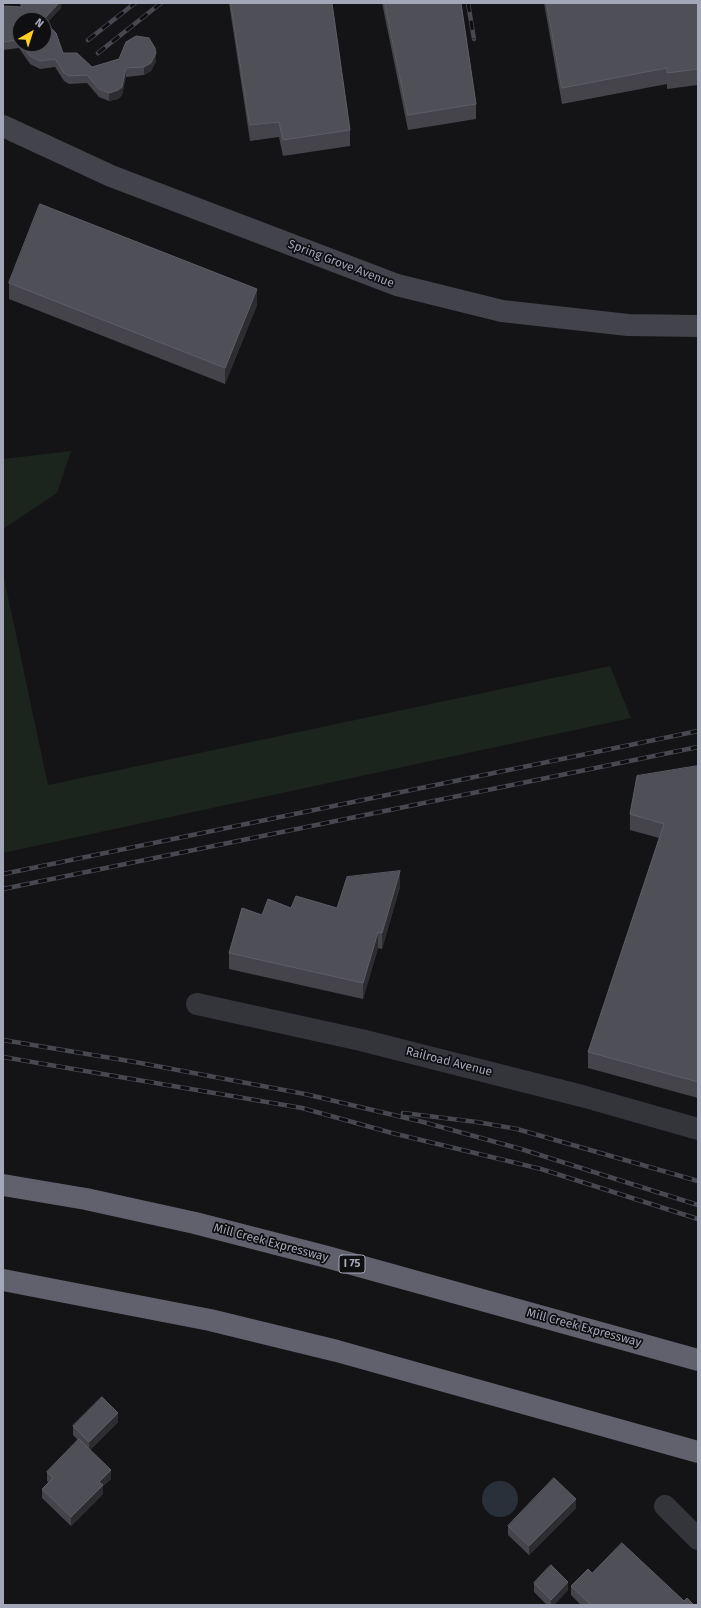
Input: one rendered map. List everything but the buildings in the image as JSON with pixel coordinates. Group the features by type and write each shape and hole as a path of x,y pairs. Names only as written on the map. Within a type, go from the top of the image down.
{"highway":[{"name":"Mill Creek Expressway","path":"3,1185 86,1199 195,1223 327,1257 698,1360"},
{"path":"3,1280 210,1320 329,1349 698,1452"}],"main road":[{"name":"Spring Grove Avenue","path":"3,126 111,176 397,285 502,311 628,325 698,326"}],"street":[{"name":"Railroad Avenue","path":"197,1004 361,1040 582,1096 698,1129"},
{"path":"665,1506 698,1539"}],"shaded area":[{"path":"71,451 57,493 3,529 3,459"},
{"path":"3,573 48,785 610,666 631,718 3,853"},
{"path":"504,1481 513,1486 517,1492 517,1506 513,1512 504,1517 496,1517 487,1512 483,1506 482,1495 487,1486 493,1482"}],"railway":[{"path":"88,40 135,3"},
{"path":"98,53 161,3"},
{"path":"468,3 474,39"},
{"path":"3,874 698,731"},
{"path":"3,889 698,747"},
{"path":"3,1040 135,1062 305,1094 423,1122 521,1149 698,1205"},
{"path":"3,1057 302,1108 392,1133 541,1169 698,1219"},
{"path":"403,1113 477,1122 517,1129 698,1181"}]}
